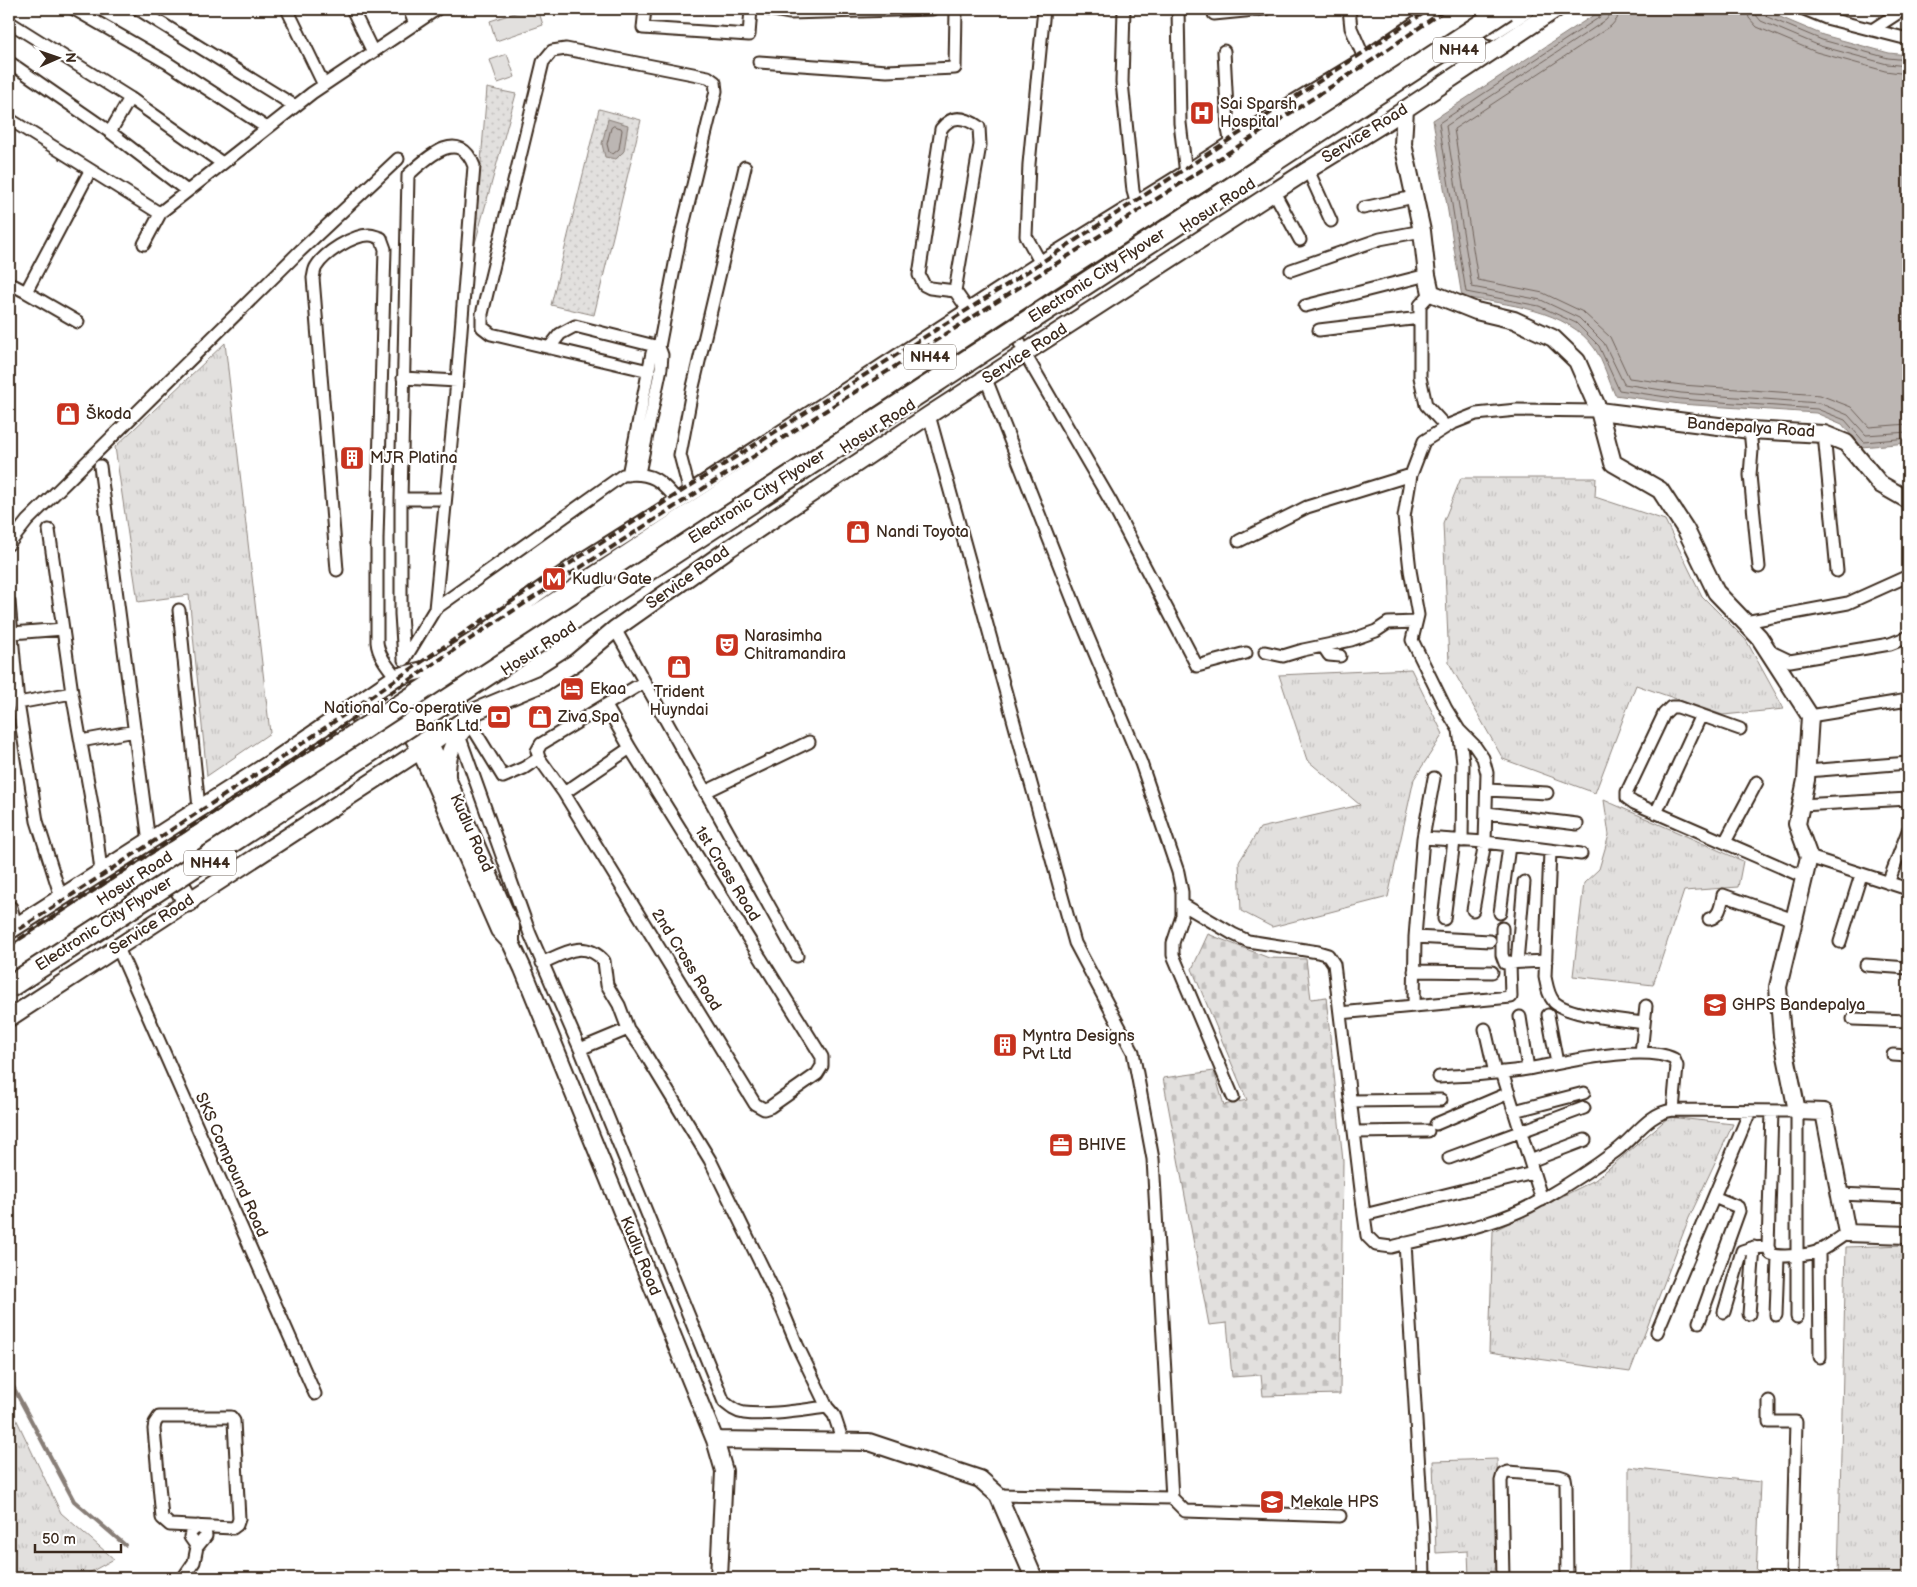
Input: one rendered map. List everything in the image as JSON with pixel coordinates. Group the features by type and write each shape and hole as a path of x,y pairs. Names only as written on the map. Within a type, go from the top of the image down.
{"highway":[{"name":"Hosur Road","path":"9,960 402,705 722,483 1045,272 1371,63 1466,9"},
{"name":"Electronic City Flyover","path":"9,970 1482,9"},
{"name":"Electronic City Flyover","path":"9,987 1506,9"},
{"name":"Hosur Road","path":"9,994 183,893 1021,345 1400,100 1523,9"},
{"path":"1371,63 1400,100"}],"street":[{"path":"74,9 166,62 267,128"},
{"path":"138,9 295,106"},
{"path":"287,9 324,85"},
{"path":"352,9 373,52"},
{"path":"409,9 414,24"},
{"path":"144,244 161,212 187,191 295,106 437,9"},
{"path":"645,9 643,28 749,35 751,9"},
{"path":"768,9 789,13 932,9"},
{"path":"758,62 887,72 955,68 956,9"},
{"path":"1044,9 1029,164 1026,236 1045,272"},
{"path":"1124,9 1122,82 1133,191 1137,204"},
{"path":"1178,9 1180,123 1186,174"},
{"path":"1214,14 1264,9"},
{"path":"1349,9 1351,28 1371,63"},
{"name":"Hosur Road","path":"11,929 149,842 396,678 431,668 483,635 537,592 684,497 722,483 969,312 1045,272 1137,204 1293,104 1371,63 1439,9"},
{"name":"Service Road","path":"498,702 543,682 576,662 615,629 730,548 986,379 1021,345 1386,122 1400,100 1556,9"},
{"path":"1872,30 1904,9"},
{"path":"1810,10 1826,18 1908,39"},
{"path":"9,22 130,98 222,163"},
{"path":"633,474 661,368 662,354 659,347 680,238 716,91 715,82 708,77 566,49 552,51 543,62 482,314 482,327 491,334 649,371"},
{"path":"1224,51 1230,145"},
{"path":"9,62 110,132 187,191"},
{"path":"110,132 130,98"},
{"path":"1400,100 1403,144 1422,232 1431,294"},
{"path":"955,290 930,288 924,285 919,275 941,130 947,121 958,118 970,121 979,127 980,133 980,146 955,290 969,312"},
{"path":"9,119 90,171 156,211 161,212"},
{"path":"1386,122 1403,144"},
{"path":"404,659 400,614 408,175 434,152 453,148 459,149 468,155 474,166 457,381 434,609"},
{"path":"9,544 27,521 300,250 398,159"},
{"path":"684,497 680,455 692,391 745,167"},
{"path":"1308,170 1331,221"},
{"path":"26,292 90,171"},
{"path":"1274,192 1300,240"},
{"path":"1363,208 1414,197"},
{"path":"1291,270 1380,239 1422,232"},
{"path":"337,570 313,278 315,268 326,255 342,244 372,235 381,238 385,249 377,539 377,648 396,678"},
{"path":"1306,306 1427,275"},
{"path":"9,284 78,322"},
{"path":"1431,294 1420,305 1420,377 1426,405 1446,427"},
{"path":"1431,294 1476,311 1514,320 1553,338 1576,361 1599,411 1613,464 1660,490 1686,530 1716,592 1759,637 1810,716 1807,771 1798,824 1809,857 1778,987 1782,1036 1796,1111 1797,1317"},
{"path":"1319,330 1420,318"},
{"path":"549,348 560,334 575,326 659,347"},
{"path":"1021,345 1111,502 1197,666 1246,653"},
{"path":"633,474 652,353 659,347"},
{"path":"403,378 457,381"},
{"path":"986,379 1080,618 1141,762 1178,872 1182,892 1182,916 1173,943 1173,955 1233,1097"},
{"path":"1473,910 1485,842 1487,773 1483,758 1474,745 1459,730 1446,710 1412,640 1418,615 1410,570 1404,517 1411,475 1424,442 1446,427 1476,414 1517,410 1599,411"},
{"name":"Bandepalya Road","path":"1599,411 1750,430 1824,434 1846,442 1880,484 1908,500"},
{"path":"929,416 1075,943 1132,1052 1153,1159 1172,1498 1185,1511 1340,1516"},
{"path":"1750,430 1752,450 1750,476 1759,567"},
{"path":"1824,434 1837,571"},
{"path":"100,466 149,842"},
{"path":"396,678 404,659 434,609 623,475 633,474 662,483 684,497"},
{"path":"1239,541 1306,507 1411,475"},
{"path":"401,499 445,499"},
{"path":"49,530 72,692 95,821 101,871"},
{"path":"1744,622 1848,603 1908,576"},
{"path":"9,602 18,703 37,821 61,897"},
{"path":"179,610 199,808"},
{"path":"1265,652 1283,656 1351,640 1376,631 1388,623 1416,622"},
{"path":"12,633 63,629"},
{"path":"615,629 797,956"},
{"path":"1767,650 1790,661 1890,644 1908,637"},
{"path":"1323,646 1329,655 1340,656"},
{"path":"470,723 503,777 524,768 539,758 537,751 541,744 644,682"},
{"path":"18,703 72,692"},
{"path":"1810,716 1908,700"},
{"path":"402,705 421,738 498,702"},
{"path":"447,778 446,764 458,735 470,723 498,702"},
{"name":"1st Cross Road","path":"606,706 630,748 822,1058"},
{"path":"1740,729 1678,707 1670,707 1664,714 1627,792 1627,798 1656,813 1804,877"},
{"path":"1656,813 1701,715"},
{"path":"1444,919 1458,841 1463,762 1459,730"},
{"path":"81,741 135,731"},
{"path":"458,735 534,944 580,1049 724,1402 734,1410 744,1413 783,1412 827,1406"},
{"name":"Kudlu Road","path":"421,738 447,778 511,926 513,948"},
{"name":"Kudlu Road","path":"421,738 499,930 513,948 715,1440 724,1472 719,1578"},
{"path":"705,792 809,742"},
{"path":"564,793 630,748"},
{"name":"2nd Cross Road","path":"539,758 564,793 755,1104 764,1109 770,1107 817,1074 822,1066 822,1058"},
{"path":"1807,771 1908,762"},
{"path":"1414,1006 1415,937 1423,838 1434,778"},
{"path":"1725,842 1757,782"},
{"path":"1487,790 1547,794"},
{"path":"1801,805 1908,799"},
{"path":"1487,812 1577,824"},
{"path":"1888,883 1908,832"},
{"path":"1423,838 1485,842 1580,854"},
{"path":"1500,913 1509,846"},
{"path":"1550,851 1546,961 1547,989 1553,1001 1572,1012 1644,1023"},
{"path":"1809,857 1908,889"},
{"path":"1840,942 1861,875"},
{"path":"1340,1013 1512,997 1514,962 1524,882"},
{"name":"Service Road","path":"9,1018 118,948 183,893"},
{"path":"1709,919 1714,918 1718,914 1723,895 1794,920"},
{"path":"1182,904 1248,941 1328,955 1334,964 1364,1215 1368,1236 1376,1245 1391,1247 1483,1225 1514,1214 1542,1200 1615,1152 1628,1142 1653,1116 1662,1111 1672,1110 1824,1112 1847,1233"},
{"path":"9,909 11,929"},
{"path":"1502,928 1502,956 1504,963 1546,961"},
{"path":"1415,937 1490,941"},
{"path":"513,948 534,944"},
{"name":"SKS Compound Road","path":"118,948 315,1394"},
{"path":"542,963 577,949 589,950 600,956 604,961 607,985 619,1005 628,1029 710,1160 777,1297 797,1345 827,1406 834,1415 843,1442"},
{"path":"1866,965 1908,968"},
{"path":"1414,971 1492,972"},
{"path":"1641,1053 1646,1006"},
{"path":"1548,1015 1556,1062"},
{"path":"1520,1017 1528,1069"},
{"path":"1853,1019 1908,1021"},
{"path":"580,1049 628,1029"},
{"path":"1485,1030 1499,1072 1509,1093 1542,1200"},
{"path":"1439,1077 1528,1069 1556,1062 1599,1056 1641,1053 1666,1054 1674,1059 1677,1066 1672,1110"},
{"path":"1893,1055 1908,1056"},
{"path":"1354,1132 1432,1128 1509,1093"},
{"path":"1514,1111 1584,1093"},
{"path":"1350,1101 1441,1100"},
{"path":"1449,1158 1584,1108"},
{"path":"1657,1332 1750,1110"},
{"path":"1772,1111 1768,1247 1771,1254 1778,1257 1820,1250 1847,1233 1908,1235"},
{"path":"1530,1161 1585,1140"},
{"path":"1364,1215 1533,1172"},
{"path":"1840,1194 1908,1197"},
{"path":"1699,1322 1739,1210 1738,1207 1714,1197"},
{"path":"1405,1243 1424,1578"},
{"path":"1724,1312 1742,1251 1768,1247"},
{"path":"1749,1314 1754,1248"},
{"path":"1820,1250 1820,1357"},
{"path":"1776,1315 1778,1257"},
{"path":"1769,1400 1769,1422 1796,1422 1792,1578"},
{"path":"183,1578 194,1562 197,1547 190,1537 191,1532 198,1526 233,1528 237,1525 239,1519 234,1421 231,1417 159,1417 154,1429 162,1518 170,1525 198,1526"},
{"path":"715,1440 869,1442 977,1478 998,1495 1034,1578"},
{"path":"1503,1578 1501,1481 1503,1474 1508,1472 1565,1478 1568,1578"},
{"path":"998,1495 1172,1498"}],"green space":[{"path":"527,9 538,9 543,25 496,41 490,21"},
{"path":"507,54 515,77 498,83 490,60"},
{"path":"487,88 516,94 474,247"},
{"path":"599,109 641,120 594,315 551,305"},
{"path":"225,343 270,733 207,776 189,595 138,602 115,447"},
{"path":"1461,478 1596,478 1595,497 1665,520 1702,596 1746,640 1784,709 1723,715 1636,685 1595,793 1503,759 1449,663 1443,523"},
{"path":"1411,669 1443,734 1414,779 1388,897 1272,927 1241,911 1239,862 1260,828 1360,805 1307,760 1279,675"},
{"path":"1604,800 1743,861 1738,887 1684,891 1653,985 1573,976 1584,883 1599,869 1609,835"},
{"path":"1208,934 1269,958 1306,959 1311,999 1326,997 1343,1161 1340,1394 1263,1396 1261,1375 1232,1377 1227,1323 1209,1325 1163,1078 1214,1071 1224,1105 1247,1100 1192,969"},
{"path":"1669,1117 1733,1124 1689,1218 1630,1372 1489,1352 1493,1231 1595,1180"},
{"path":"1908,1245 1908,1517 1904,1578 1838,1578 1846,1247"},
{"path":"9,1408 11,1408 61,1513 114,1559 80,1578 9,1578"},
{"path":"1497,1459 1499,1578 1469,1578 1468,1551 1436,1553 1433,1461"},
{"path":"1629,1467 1760,1482 1756,1578 1629,1578"}],"water":[{"path":"1603,9 1761,9 1823,35 1889,53 1908,55 1908,443 1861,447 1842,424 1816,413 1680,404 1615,395 1595,349 1569,325 1552,317 1516,306 1462,297 1433,120"},
{"path":"608,119 628,125 624,151 616,159 605,157 602,144"}],"waterway":[{"path":"9,1379 74,1501 125,1545"}],"railway":[{"path":"9,936 275,762 480,622 627,526 1019,277 1430,9"},
{"path":"9,946 276,771 485,629 1374,59 1446,9"}],"place":[{"name":"Sai Sparsh Hospital","path":"1202,113"},
{"name":"Škoda","path":"68,414"},
{"name":"MJR Platina","path":"352,458"},
{"name":"Nandi Toyota","path":"858,532"},
{"name":"Kudlu Gate","path":"554,579"},
{"name":"Narasimha Chitramandira","path":"727,645"},
{"name":"Trident Huyndai","path":"679,667"},
{"name":"Ekaa","path":"572,689"},
{"name":"National Co-operative Bank Ltd.","path":"499,717"},
{"name":"Ziva Spa","path":"540,717"},
{"name":"GHPS Bandepalya","path":"1715,1005"},
{"name":"Myntra Designs Pvt Ltd","path":"1005,1045"},
{"name":"BHIVE","path":"1061,1145"},
{"name":"Mekale HPS","path":"1272,1502"}]}
